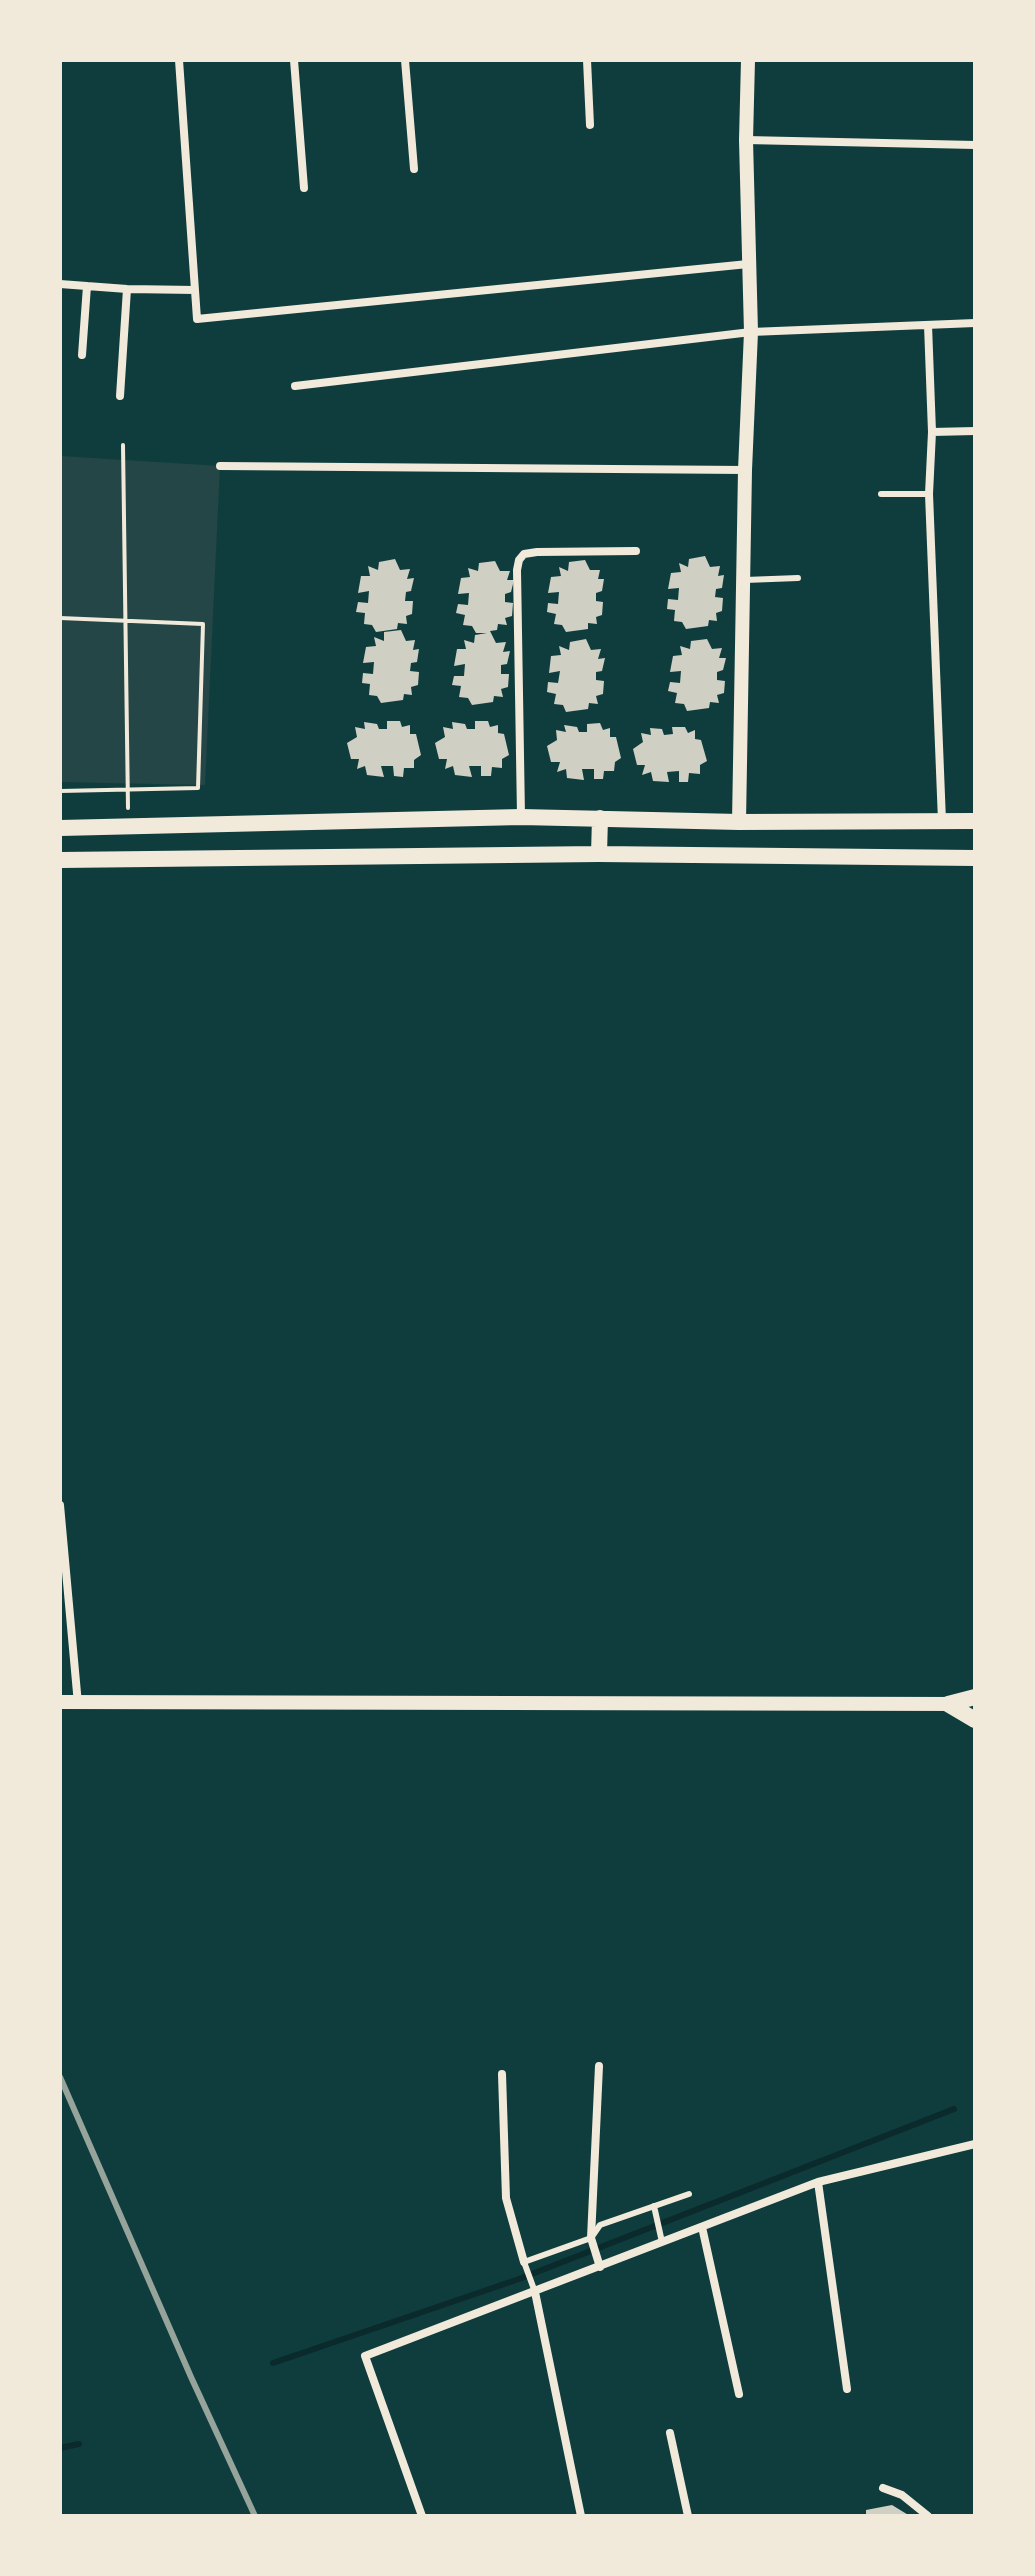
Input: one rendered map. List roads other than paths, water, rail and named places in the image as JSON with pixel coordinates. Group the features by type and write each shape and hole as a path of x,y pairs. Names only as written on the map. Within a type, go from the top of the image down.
{"main road":[{"path":"60,828 521,817 739,822 975,821"},
{"path":"599,854 600,818"},
{"path":"60,860 599,854 975,858"},
{"path":"948,1704 975,1697"},
{"path":"948,1704 975,1720"}],"street":[{"path":"179,60 197,319 748,264"},
{"path":"294,60 304,188"},
{"path":"405,60 414,169"},
{"path":"587,60 590,125"},
{"path":"739,822 745,470 751,332 746,140 748,60"},
{"path":"746,140 975,145"},
{"path":"60,284 195,290"},
{"path":"82,355 87,286"},
{"path":"120,396 127,289"},
{"path":"295,386 751,332 975,323"},
{"path":"928,325 932,432 929,494 942,821"},
{"path":"932,432 975,431"},
{"path":"220,466 745,470"},
{"path":"521,817 519,560 524,554 537,552 636,551"},
{"path":"60,1505 78,1704"},
{"path":"60,1702 975,1704"},
{"path":"599,2066 591,2238 600,2267"},
{"path":"502,2074 506,2198 524,2262"},
{"path":"422,2516 365,2356 818,2182 975,2144"},
{"path":"818,2182 847,2389"},
{"path":"702,2227 739,2394"},
{"path":"535,2292 581,2516"},
{"path":"670,2433 688,2516"},
{"path":"883,2488 902,2495 928,2516"}],"lane":[{"path":"881,494 929,494"},
{"path":"745,580 798,578"},
{"path":"535,2292 524,2262 591,2238 600,2225 689,2194"},
{"path":"654,2206 662,2242"}],"waterway":[{"path":"273,2363 519,2279 954,2109"},
{"path":"60,2448 79,2444"}],"railway":[{"path":"60,2077 255,2516"}]}
